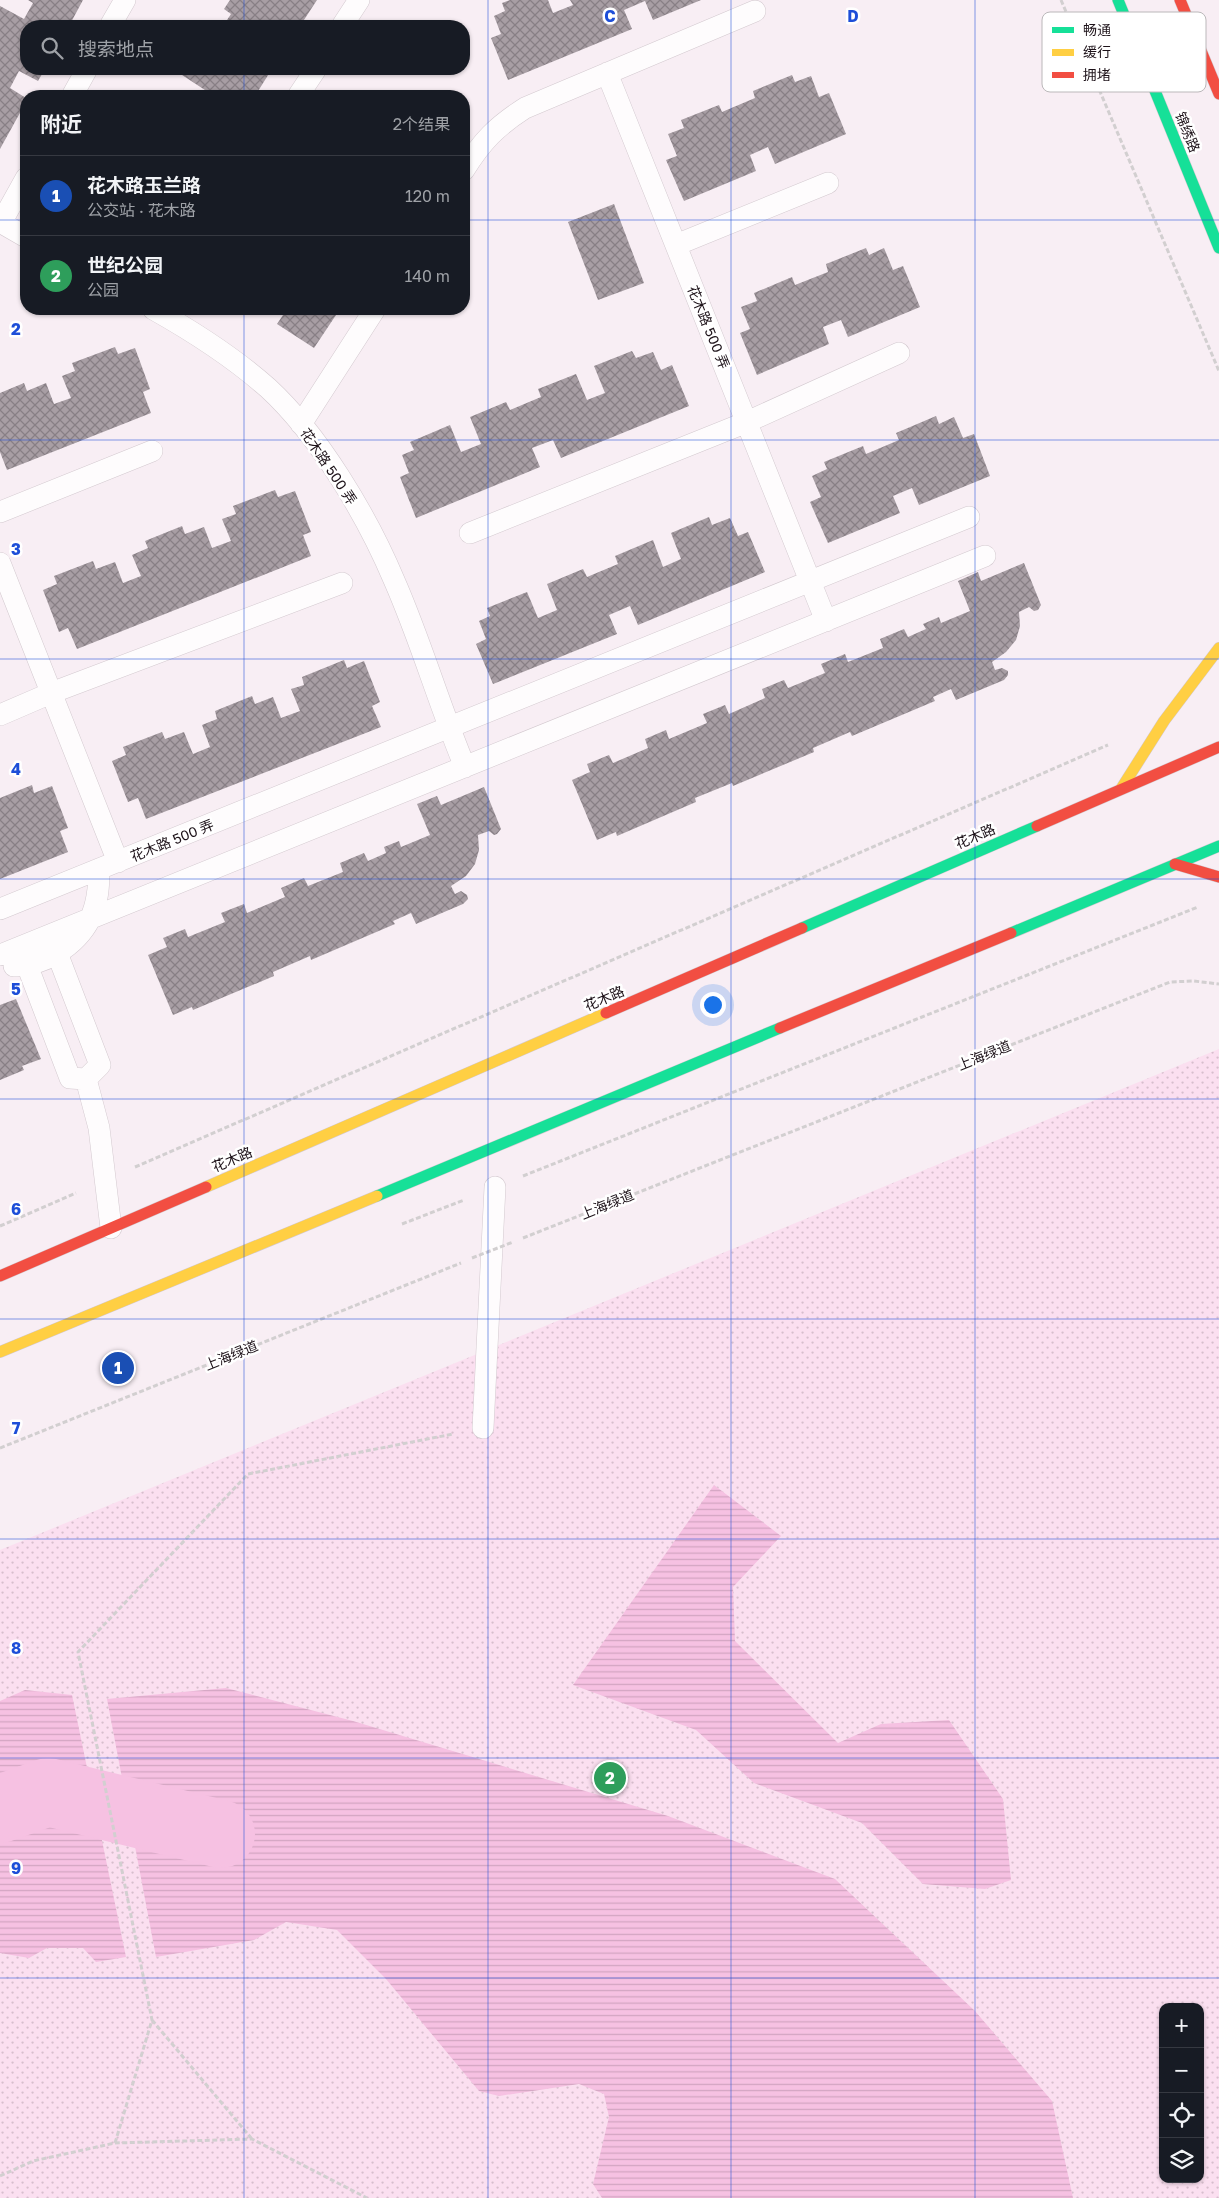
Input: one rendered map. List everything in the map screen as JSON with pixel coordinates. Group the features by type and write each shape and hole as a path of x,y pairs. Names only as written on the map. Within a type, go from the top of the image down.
{"main road":[{"name":"锦绣路","path":"1118,0 1123,12"},
{"path":"1180,0 1185,12"},
{"path":"1206,63 1219,94"},
{"name":"锦绣路","path":"1155,92 1219,248"},
{"path":"1121,789 1164,721 1219,648"},
{"name":"花木路","path":"0,1276 1219,746"},
{"path":"0,1352 1219,846"},
{"path":"1175,864 1219,877"}],"lane":[{"path":"113,20 125,0"},
{"path":"346,20 359,0"},
{"path":"470,160 479,146 500,125 525,108 754,11"},
{"name":"花木路 500 弄","path":"607,73 811,581"},
{"path":"75,90 84,75"},
{"path":"302,90 312,75"},
{"path":"676,245 828,183"},
{"path":"20,189 1,223 20,234"},
{"name":"花木路 500 弄","path":"166,315 232,359 269,389 301,424 342,482 370,530 390,572 448,728"},
{"path":"301,424 371,315"},
{"path":"470,533 747,422 899,353"},
{"path":"0,512 152,451"},
{"name":"花木路 500 弄","path":"0,909 969,517"},
{"path":"0,955 984,556"},
{"name":"花木路 500 弄","path":"0,563 51,693 108,865 90,918 81,932 57,953 27,965 0,964"},
{"path":"811,581 826,621"},
{"path":"0,715 51,693 342,583"},
{"path":"448,728 465,767"},
{"path":"57,953 100,1064 86,1079"},
{"path":"27,965 70,1078 86,1079"},
{"path":"86,1079 99,1128 110,1228"},
{"path":"483,1428 495,1187"}],"path":[{"path":"1061,0 1066,12"},
{"path":"1100,92 1219,371"},
{"path":"0,1226 1110,744"},
{"path":"394,1228 1200,906"},
{"name":"上海绿道","path":"0,1448 472,1258 1170,982 1194,981 1219,984"},
{"path":"115,2143 152,2020 78,1652 248,1474 483,1428"},
{"path":"152,2020 252,2140 367,2198"},
{"path":"0,2176 34,2161 115,2143 252,2140"}],"shaded area":[{"path":"1219,1049 1219,2198 0,2198 0,1550"},
{"path":"714,1485 781,1536 733,1587 735,1641 838,1743 881,1724 949,1720 1003,1799 1011,1880 985,1889 923,1884 862,1823 754,1783 696,1730 573,1685"},
{"path":"226,1688 353,1721 668,1816 835,1879 975,2011 1052,2101 1073,2198 602,2198 593,2184 609,2117 604,2094 579,2084 499,2096 479,2091 386,1979 337,1930 286,1922 254,1940 156,1957 107,1699"},
{"path":"25,1690 72,1695 126,1957 96,1962 83,1948 47,1948 29,1958 0,1953 0,1701"}],"building":[{"path":"28,0 83,0 72,20 20,20 20,72 10,88 20,94 20,113 0,149 0,6 24,19 33,3"},
{"path":"230,0 317,0 304,20 227,20 231,14 224,9"},
{"path":"510,0 548,0 553,13 573,5 570,0 701,0 653,20 645,1 624,10 632,29 508,80 491,38 501,34 494,16 505,11 502,3"},
{"path":"27,75 42,75 38,81"},
{"path":"182,75 268,75 259,90 205,90"},
{"path":"792,75 795,82 811,76 819,97 829,93 846,134 775,164 768,147 750,155 756,171 684,201 666,160 677,156 668,134 684,128 681,120 719,105 722,112 755,98 753,91"},
{"path":"614,204 644,283 598,300 568,222"},
{"path":"866,248 869,255 884,248 893,270 903,266 920,307 848,337 841,320 823,327 829,344 757,375 740,333 750,329 741,307 757,301 754,293 792,277 795,285 828,272 826,264"},
{"path":"283,315 336,315 314,348 277,324"},
{"path":"115,347 118,354 135,348 150,389 143,392 151,413 7,470 0,452 0,393 24,383 27,391 46,383 54,404 71,398 62,376 75,371 72,363"},
{"path":"632,351 636,358 653,352 661,370 672,365 689,406 561,458 553,440 532,448 540,467 416,518 400,477 409,473 402,455 414,450 410,442 450,425 461,452 481,444 470,417 506,402 510,410 541,397 538,389 576,374 587,400 605,393 594,366"},
{"path":"936,416 939,424 954,417 963,438 974,434 990,476 919,505 912,488 893,496 900,513 828,543 810,502 821,497 812,476 827,469 824,462 863,446 866,454 899,440 896,433"},
{"path":"275,490 278,497 295,491 311,532 303,535 311,556 77,649 68,628 59,632 43,590 57,584 54,576 93,561 96,569 115,562 123,583 141,576 132,555 148,548 145,541 182,526 185,534 204,527 212,548 231,541 222,519 236,514 233,506"},
{"path":"709,517 712,525 730,518 738,536 748,532 765,572 638,625 630,606 609,615 617,634 493,684 476,644 486,639 479,621 490,616 487,608 527,592 538,618 557,610 547,584 583,569 587,577 618,564 615,556 653,540 663,567 681,559 671,533"},
{"path":"1024,563 1041,605 1038,610 1034,611 1029,607 1019,612 1020,626 1016,640 1006,652 992,662 995,670 1002,668 1008,671 1008,675 1004,680 956,700 951,689 933,697 935,701 852,736 850,732 813,748 814,752 733,786 732,783 695,798 696,802 617,836 616,832 597,840 572,780 590,772 587,764 609,755 613,763 648,748 645,739 666,730 669,739 707,723 703,714 725,705 729,714 765,698 762,689 784,680 788,688 825,673 821,664 845,654 848,662 883,648 880,639 904,629 908,637 926,629 923,624 939,617 941,623 970,611 958,581 978,572 981,581"},
{"path":"344,660 347,668 364,661 380,702 372,706 381,727 146,819 138,798 128,802 112,761 126,755 123,747 162,732 165,739 184,732 193,754 210,747 202,725 217,719 215,711 252,696 255,704 273,697 281,718 300,711 291,689 304,685 302,677"},
{"path":"32,785 34,793 52,786 68,828 60,831 68,852 0,879 0,798"},
{"path":"484,787 501,829 494,835 489,831 478,835 479,850 475,864 466,876 451,886 455,894 461,891 467,895 468,899 463,904 416,924 411,913 393,921 395,924 311,960 310,956 273,972 274,976 193,1010 192,1007 173,1015 148,955 167,947 163,938 185,929 188,937 225,922 221,913 244,904 247,913 285,897 281,888 304,878 308,886 343,872 340,863 364,853 368,861 386,853 384,847 399,841 401,847 430,835 417,804 437,796 441,805"},
{"path":"16,999 41,1059 22,1066 24,1070 0,1080 0,1005"}],"waterway":[{"path":"0,1809 48,1792 221,1834"}],"traffic: fast":[{"path":"1118,0 1123,12"},
{"path":"1155,92 1219,248"},
{"path":"802,928 1037,826"},
{"path":"1011,933 1219,846"},
{"path":"377,1196 780,1028"}],"traffic: slow":[{"path":"1121,789 1164,721 1219,648"},
{"path":"206,1187 606,1013"},
{"path":"0,1352 377,1196"}],"traffic: jam":[{"path":"1180,0 1185,12"},
{"path":"1206,63 1219,94"},
{"path":"1037,826 1219,747"},
{"path":"1175,864 1219,877"},
{"path":"606,1013 802,928"},
{"path":"780,1028 1011,933"},
{"path":"0,1276 206,1187"}],"place":[{"name":"花木路玉兰路","path":"118,1368"},
{"name":"世纪公园","path":"610,1778"}]}
